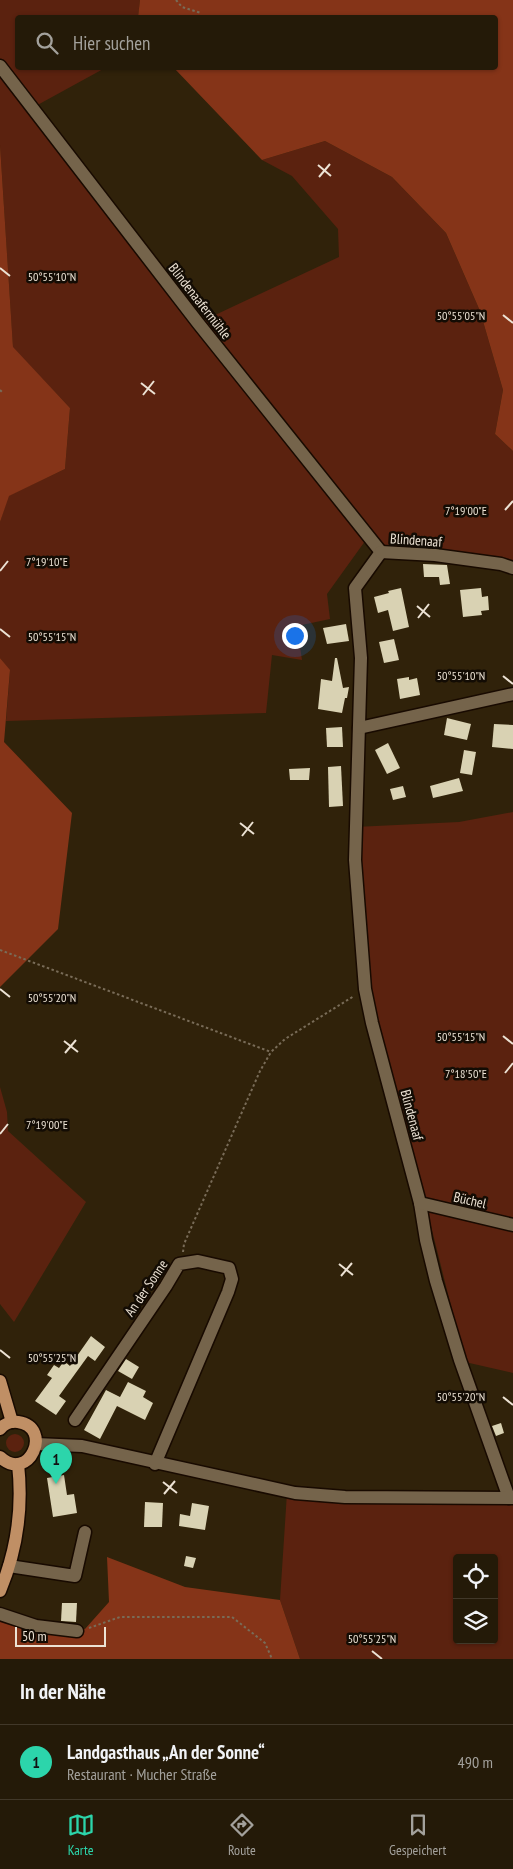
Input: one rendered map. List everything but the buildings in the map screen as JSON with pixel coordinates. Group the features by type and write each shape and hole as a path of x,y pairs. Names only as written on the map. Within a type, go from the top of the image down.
{"main road":[{"path":"0,1381 12,1422"},
{"path":"0,1429 12,1422 26,1425 35,1436 36,1444 31,1457 25,1462 18,1464 9,1463 0,1457"},
{"path":"0,1591 9,1566 19,1523 18,1464"}],"street":[{"name":"Blindenaafermühle","path":"0,66 192,315 381,552"},
{"name":"Blindenaaf","path":"511,1498 460,1360 436,1281 426,1240 420,1203 372,1023 365,989 355,860 361,658 355,588 381,552 435,555 501,564 513,568"},
{"path":"359,728 513,694"},
{"name":"Büchel","path":"420,1203 513,1225"},
{"name":"An der Sonne","path":"75,1420 179,1264 198,1261 229,1268 232,1279 228,1292 156,1464"},
{"path":"36,1444 82,1446 156,1464 295,1493 345,1497 511,1498"},
{"path":"9,1566 75,1576 85,1532"},
{"path":"0,1614 36,1626 77,1632"}],"path":[{"path":"176,0 182,7 201,13"},
{"path":"0,950 271,1052"},
{"path":"185,1263 182,1250 184,1244 260,1071 271,1052 285,1039 365,989"},
{"path":"77,1632 120,1617 232,1617 265,1643 272,1659"}],"shaded area":[{"path":"0,0 140,0 138,15 15,15 15,70 101,70 32,108 198,323 339,257 338,229 292,176 262,160 325,141 392,177 446,233 480,311 503,390 495,434 513,451 513,568 381,552 368,537 327,594 330,619 297,626 302,660 272,655 266,713 6,721 10,671 0,658 0,522 8,496 65,469 70,408 13,348 0,145"},
{"path":"140,0 513,0 513,451 495,434 503,390 480,311 446,233 392,177 325,141 262,160 176,70 498,70 498,15 138,15"},
{"path":"0,145 13,347 70,408 65,469 9,496 0,522"},
{"path":"0,658 10,670 4,742 72,813 58,929 0,987"},
{"path":"513,812 513,1221 425,1199 372,1023 355,827 459,822"},
{"path":"0,1087 7,1112 8,1131 86,1202 14,1322 0,1304"},
{"path":"426,1206 513,1231 513,1373 465,1362"},
{"path":"15,1434 23,1439 24,1443 19,1451 15,1452 7,1447 6,1443 11,1435"},
{"path":"287,1493 513,1498 513,1659 300,1659 280,1600"},
{"path":"107,1557 185,1587 280,1600 300,1659 0,1659 0,1612 85,1629 109,1602"}],"place":[{"name":"Landgasthaus „An der Sonne“","path":"56,1484"}]}
